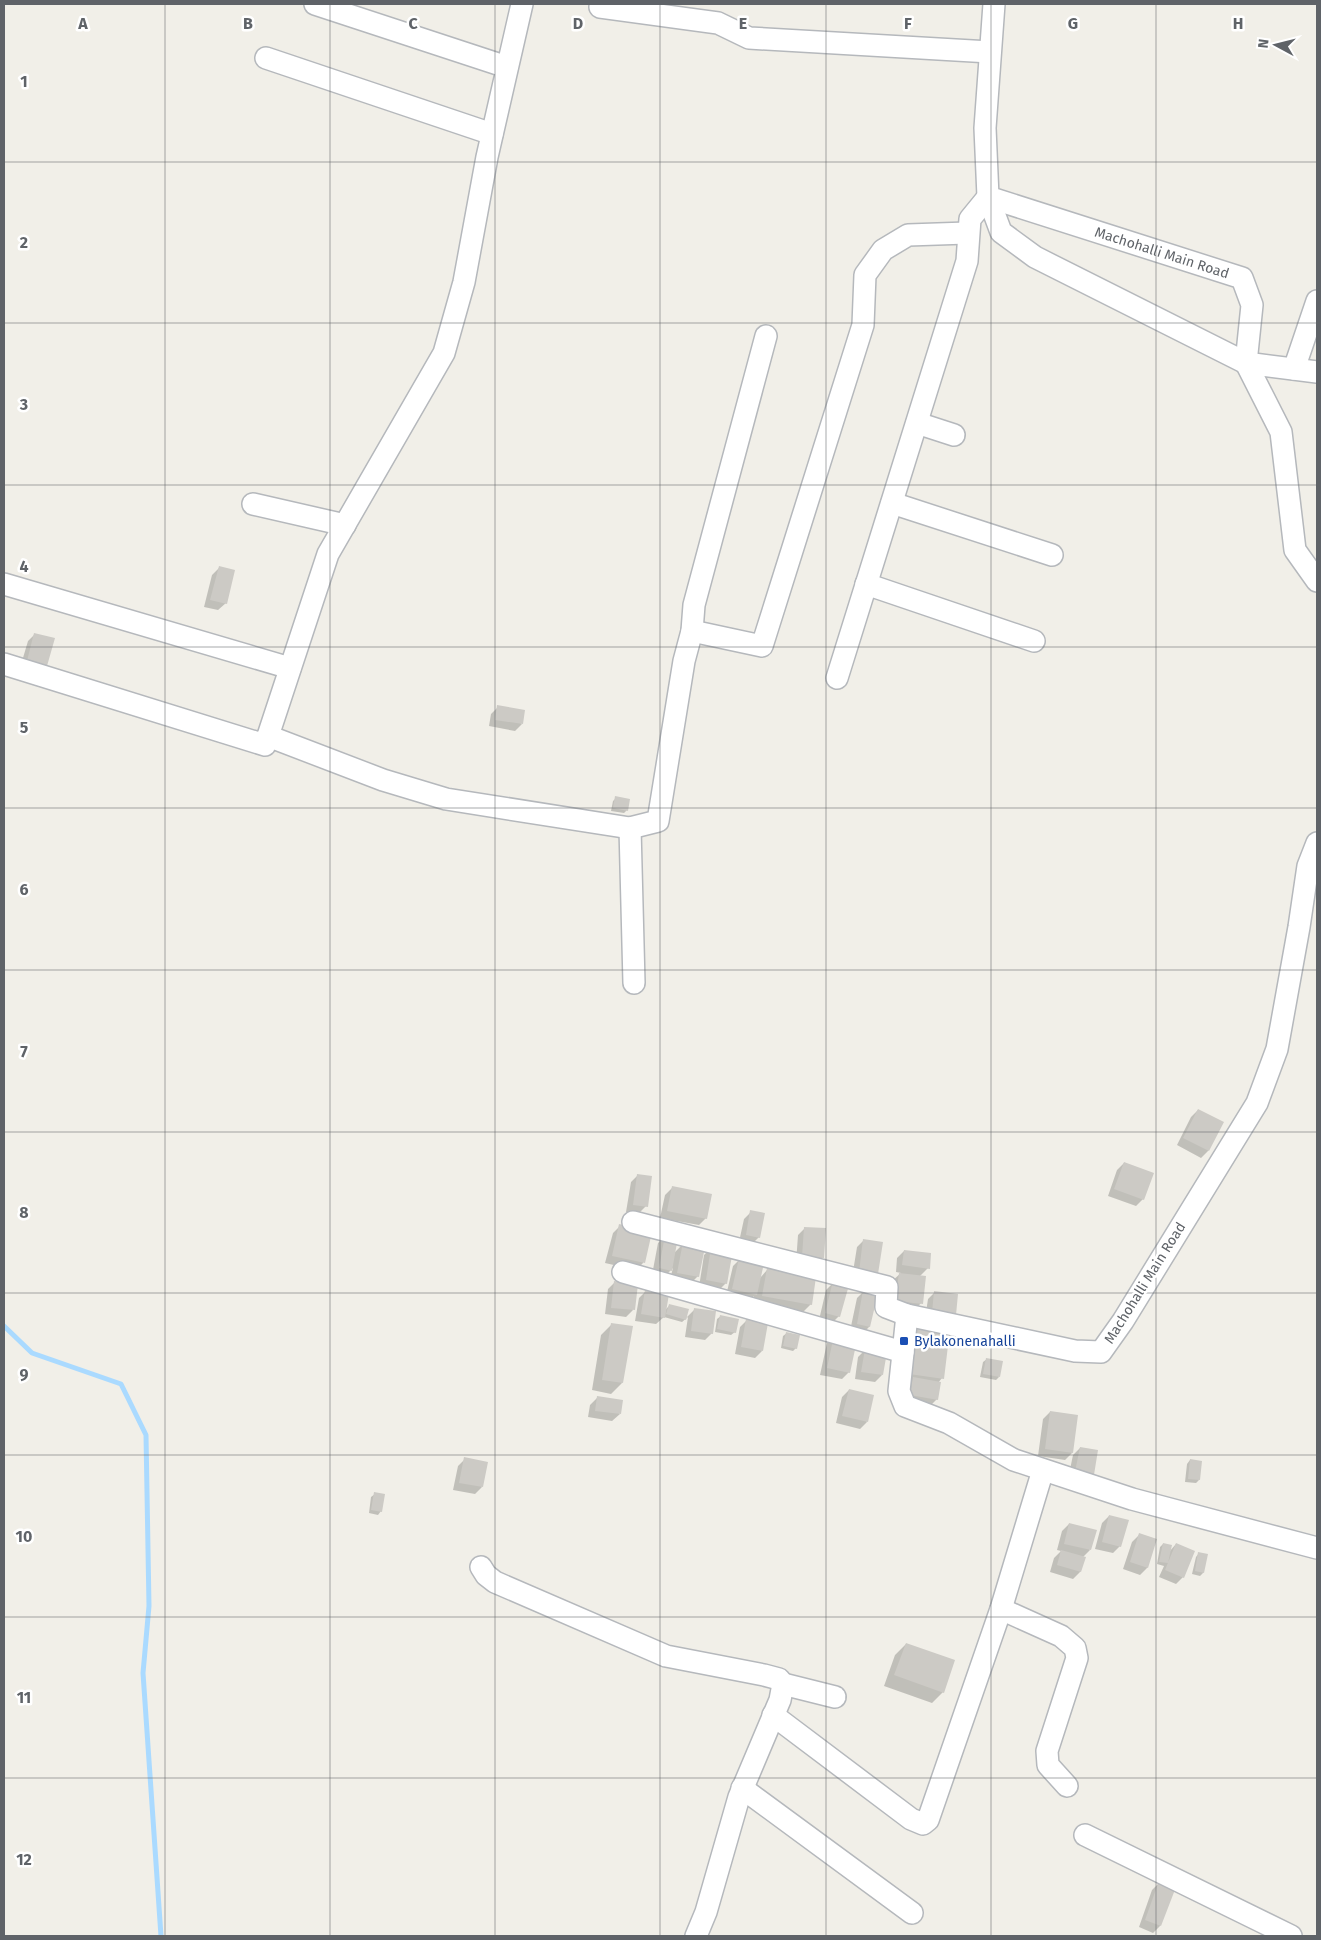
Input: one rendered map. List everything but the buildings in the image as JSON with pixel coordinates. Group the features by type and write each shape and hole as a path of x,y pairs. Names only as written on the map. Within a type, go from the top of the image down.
{"street":[{"path":"316,4 508,67"},
{"path":"4,664 265,745 328,554 444,353 464,282 492,134 522,4"},
{"path":"601,4 600,8 679,11 718,22 749,38 990,52"},
{"path":"994,4 985,128 988,196 1001,232 1035,257 1246,363 1317,372"},
{"path":"266,58 492,134"},
{"path":"837,678 967,261 967,234 970,219 988,196"},
{"name":"Machohalli Main Road","path":"988,196 1242,278 1252,305 1246,363"},
{"path":"692,631 762,646 863,325 865,275 883,250 908,235 967,234"},
{"path":"1294,369 1317,301"},
{"path":"268,736 382,780 446,799 630,828 658,821 684,661 692,631 694,605 766,336"},
{"path":"1246,363 1281,432 1296,550 1317,581"},
{"path":"916,423 954,435"},
{"path":"892,503 1052,555"},
{"path":"253,504 345,525"},
{"path":"4,584 290,668"},
{"path":"866,584 1034,641"},
{"path":"630,828 634,982"},
{"name":"Machohalli Main Road","path":"907,1315 1052,1347 1100,1352 1122,1321 1258,1103 1277,1049 1299,927 1317,843"},
{"path":"633,1222 887,1287 886,1307 907,1315 899,1392 906,1406 949,1424 1014,1460 1132,1499 1317,1548"},
{"path":"623,1272 903,1352"},
{"path":"773,1715 911,1819 923,1824 928,1820 1001,1609 1043,1470"},
{"path":"481,1567 486,1575 495,1582 666,1656 764,1674 779,1679 783,1684 835,1697"},
{"path":"1001,1609 1061,1636 1075,1648 1077,1658 1047,1751 1048,1765 1067,1786"},
{"path":"696,1936 706,1912 742,1788 783,1692 783,1684"},
{"path":"742,1788 912,1913"},
{"path":"1085,1835 1291,1936"}],"waterway":[{"path":"4,1326 32,1353 121,1384 146,1435 149,1606 143,1673 161,1936"}],"place":[{"name":"Bylakonenahalli","path":"904,1341"}]}
